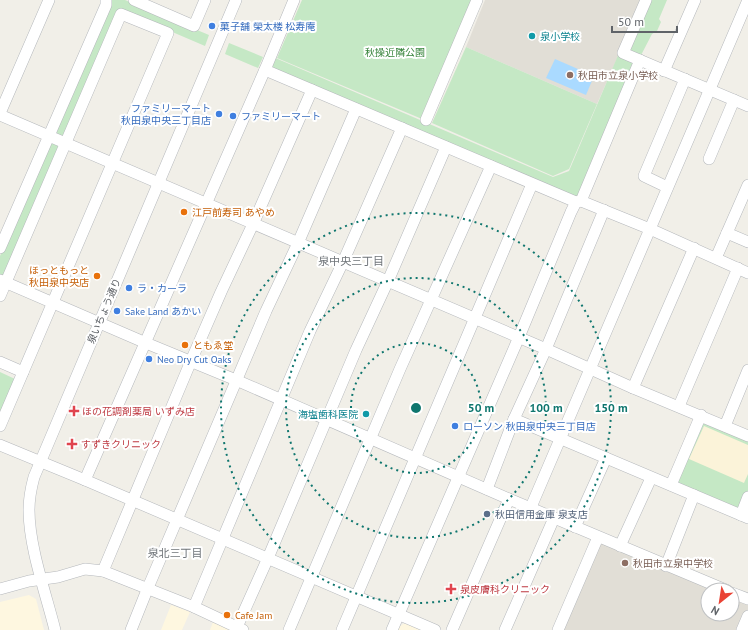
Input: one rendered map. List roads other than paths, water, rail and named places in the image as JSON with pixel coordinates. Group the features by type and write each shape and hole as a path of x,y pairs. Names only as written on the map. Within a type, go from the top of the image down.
{"street":[{"path":"49,0 0,114 157,183 388,280 591,368 633,388 701,415 748,436"},
{"path":"0,248 106,5 106,0"},
{"path":"134,0 155,4 194,26 205,0"},
{"name":"泉いちょう通り","path":"55,630 37,565 29,524 30,491 34,477 157,183 236,0"},
{"path":"85,480 265,70 294,0"},
{"path":"426,120 477,0"},
{"path":"646,0 623,53 748,106"},
{"path":"664,71 695,0"},
{"path":"531,507 748,0"},
{"path":"0,296 3,281 121,14 168,33 0,426"},
{"path":"392,630 640,60"},
{"path":"265,70 532,184 578,202 604,210 743,270 679,406"},
{"path":"667,187 644,176 685,79"},
{"path":"103,571 221,292 253,224 312,90"},
{"path":"709,159 734,100"},
{"path":"131,630 236,380 298,243 356,109"},
{"path":"194,607 310,331 343,262 402,128"},
{"path":"0,589 29,581 58,577 86,569 103,571 147,590 194,607 240,629 326,420 446,147"},
{"path":"289,630 400,369 491,166"},
{"path":"342,630 532,184"},
{"path":"716,258 748,185"},
{"path":"487,488 514,419 546,349 604,210"},
{"path":"727,233 748,242"},
{"path":"633,388 694,248"},
{"path":"3,281 371,438 509,499 706,582"},
{"path":"0,362 23,372"},
{"path":"725,426 748,370"},
{"path":"671,485 701,415"},
{"path":"514,419 744,517 748,497"},
{"path":"0,445 435,630"},
{"path":"575,527 606,458"},
{"path":"620,546 651,478"},
{"path":"666,566 694,496"},
{"path":"452,630 509,499"},
{"path":"505,630 554,518"},
{"path":"558,630 598,537"},
{"path":"742,630 748,616"}],"water":[{"path":"555,59 594,76 586,95 546,78"}],"place":[{"name":"菓子舗 榮太楼 松寿庵","path":"212,26"},
{"name":"泉小学校","path":"532,36"},
{"name":"秋田市立泉小学校","path":"570,75"},
{"name":"ファミリーマート 秋田泉中央三丁目店","path":"219,114"},
{"name":"ファミリーマート","path":"233,116"},
{"name":"江戸前寿司 あやめ","path":"184,212"},
{"name":"ほっともっと 秋田泉中央店","path":"97,276"},
{"name":"ラ・カーラ","path":"129,288"},
{"name":"Sake Land あかい","path":"117,311"},
{"name":"ともゑ堂","path":"185,345"},
{"name":"Neo Dry Cut Oaks","path":"149,359"},
{"name":"ほの花調剤薬局 いずみ店","path":"74,411"},
{"name":"海塩歯科医院","path":"366,414"},
{"name":"ローソン 秋田泉中央三丁目店","path":"455,426"},
{"name":"すずきクリニック","path":"72,444"},
{"name":"秋田信用金庫 泉支店","path":"487,514"},
{"name":"秋田市立泉中学校","path":"625,563"},
{"name":"泉皮膚科クリニック","path":"451,589"},
{"name":"Cafe Jam","path":"227,615"}],"district":[{"name":"泉中央三丁目","path":"351,261"},
{"name":"泉北三丁目","path":"175,553"}],"park label":[{"name":"秋操近隣公園","path":"395,52"}]}
